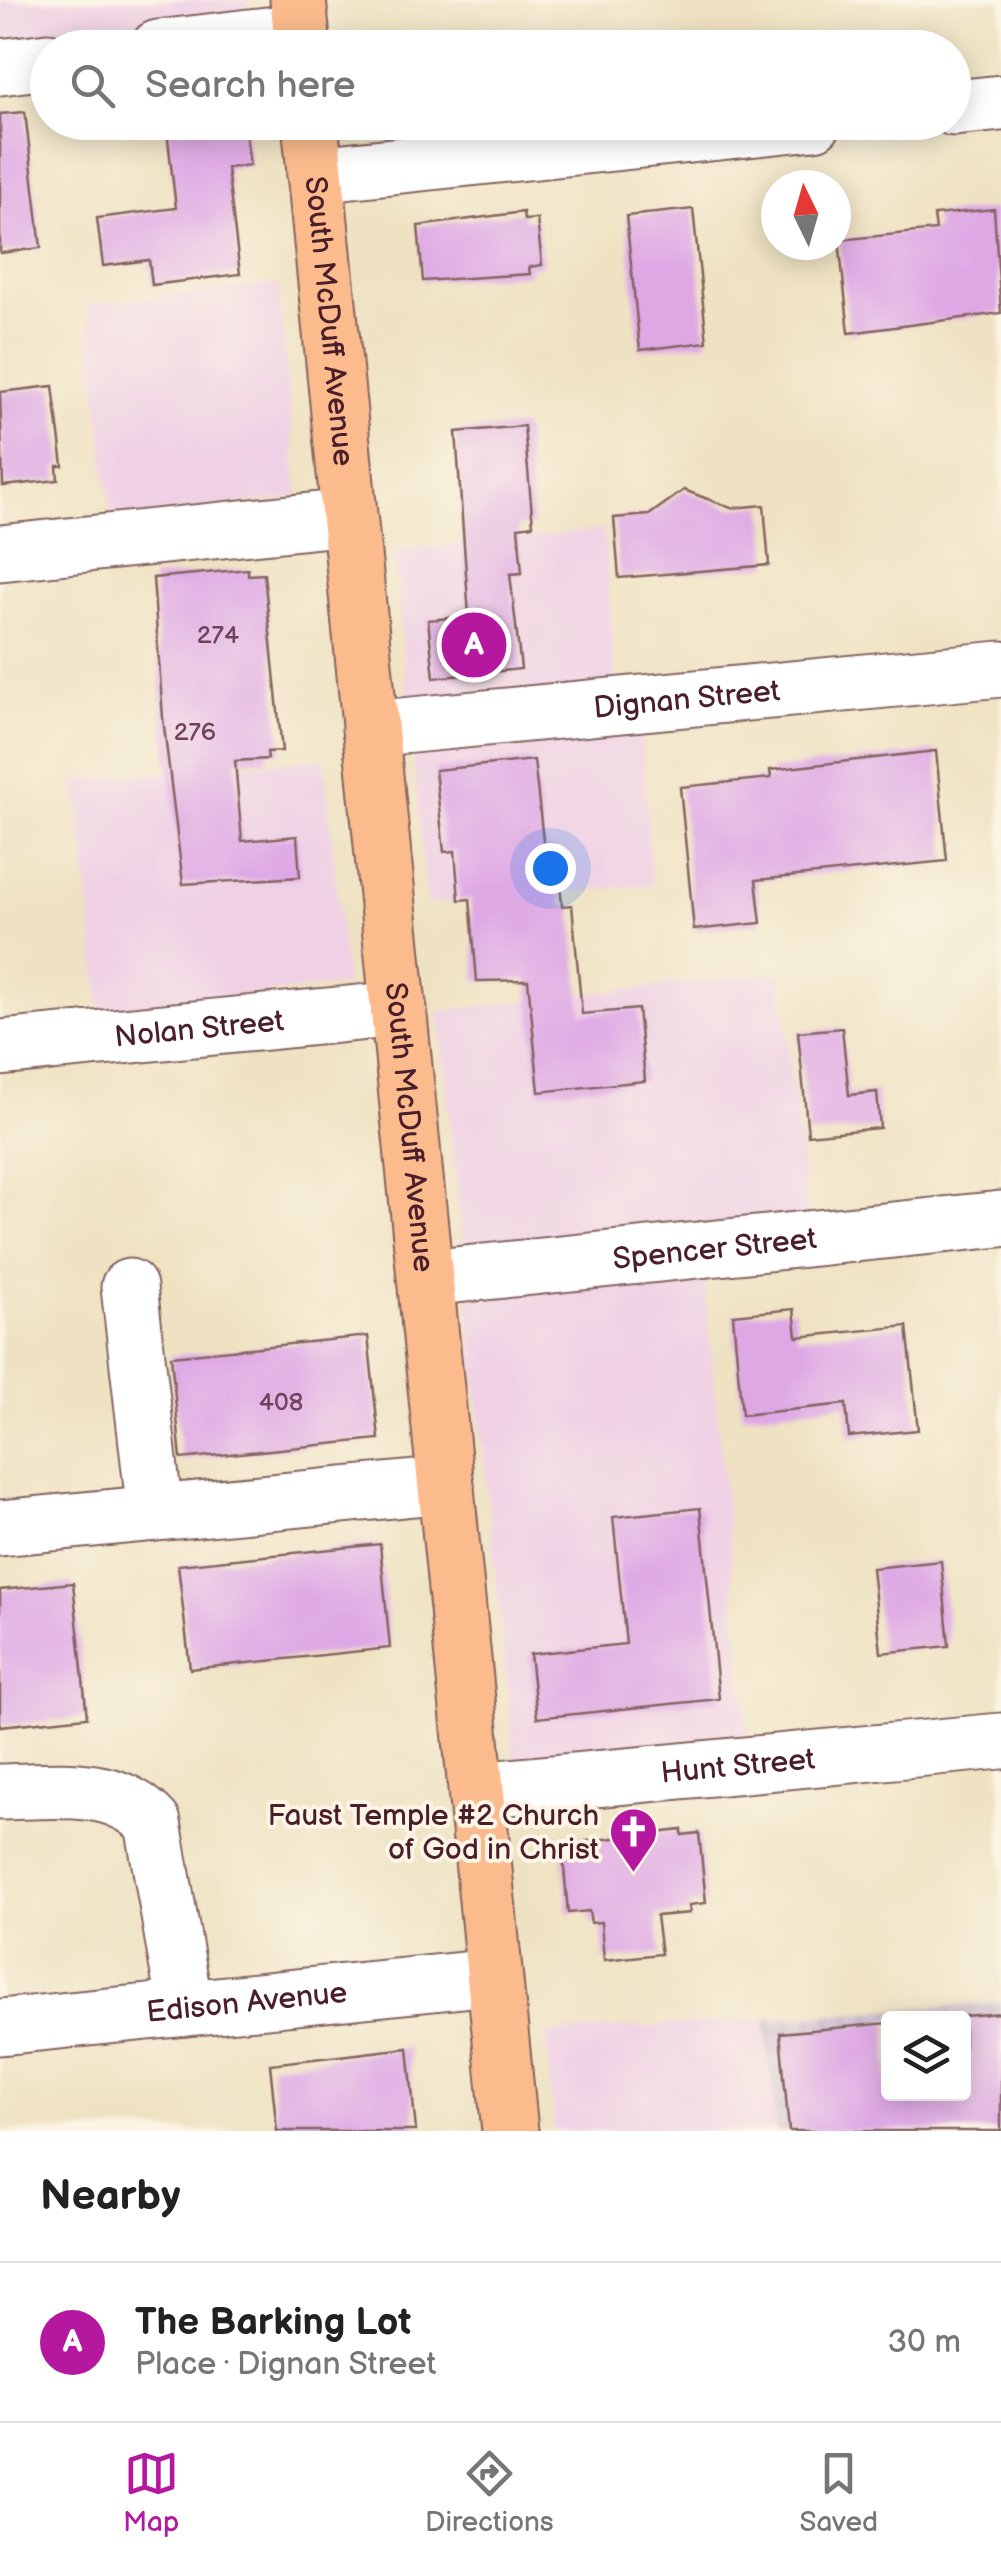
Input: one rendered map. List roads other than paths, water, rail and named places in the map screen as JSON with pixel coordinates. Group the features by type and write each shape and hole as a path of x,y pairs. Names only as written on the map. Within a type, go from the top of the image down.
{"main road":[{"name":"South McDuff Avenue","path":"313,148 510,2131"}],"street":[{"path":"274,30 300,26"},
{"path":"0,66 30,63"},
{"path":"971,106 1001,103"},
{"path":"313,148 467,140"},
{"path":"0,553 349,517"},
{"name":"Dignan Street","path":"370,729 1001,669"},
{"name":"Nolan Street","path":"0,1048 399,1009"},
{"name":"Spencer Street","path":"426,1278 1001,1219"},
{"path":"129,1288 155,1513"},
{"path":"0,1528 446,1484"},
{"name":"Hunt Street","path":"477,1790 1001,1741"},
{"path":"0,1792 113,1796 136,1804 153,1823 186,2008"},
{"name":"Edison Avenue","path":"0,2027 492,1977"}],"place":[{"name":"The Barking Lot","path":"474,645"},
{"name":"Faust Temple #2 Church of God in Christ","path":"634,1874"}]}
